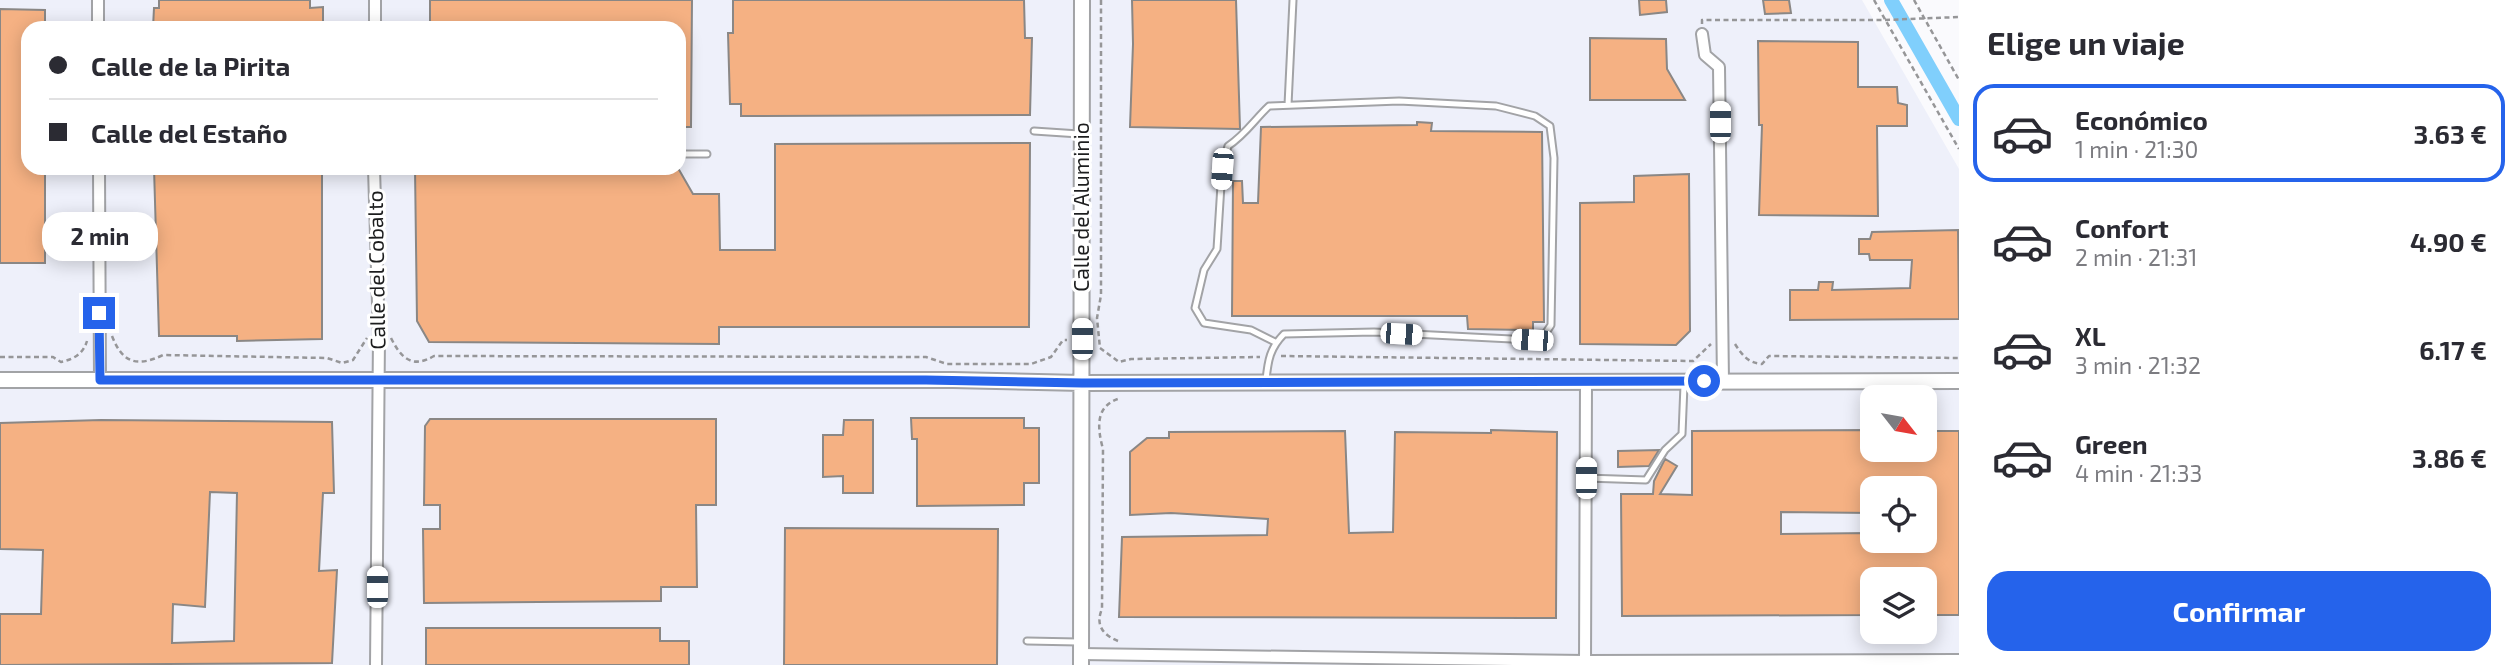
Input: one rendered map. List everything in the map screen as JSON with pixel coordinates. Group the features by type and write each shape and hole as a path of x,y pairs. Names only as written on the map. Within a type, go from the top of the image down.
{"street":[{"path":"98,0 98,21"},
{"path":"375,0 375,21"},
{"name":"Calle del Aluminio","path":"1081,654 1082,0"},
{"path":"1702,34 1705,55 1719,67 1723,381"},
{"path":"99,175 100,380"},
{"name":"Calle del Cobalto","path":"374,175 379,380 376,665"},
{"path":"0,380 940,380 1082,383 1959,381"},
{"path":"1585,663 1586,382"},
{"path":"1081,654 1585,663 1959,660"}],"lane":[{"path":"1289,105 1293,0"},
{"path":"1265,383 1268,356 1275,342 1284,334 1374,332 1532,340 1543,337 1551,325 1554,158 1550,126 1535,116 1496,106 1399,102 1269,106 1240,138 1228,146 1222,169 1217,249 1204,271 1195,308 1204,323 1251,330 1275,342"},
{"path":"1034,131 1082,134"},
{"path":"686,154 707,154"},
{"path":"1586,478 1646,480 1665,450 1682,434 1684,382"},
{"path":"1027,641 1081,654"}],"path":[{"path":"1101,0 1101,295 1097,318 1100,348 1119,362 1131,359 1268,356 1693,361 1709,344"},
{"path":"1874,0 1959,149"},
{"path":"1914,0 1959,80"},
{"path":"1702,34 1702,20 1885,20 1959,17"},
{"path":"113,335 117,349 129,360 142,362 163,355 327,358 341,363 353,360 367,338"},
{"path":"0,356 53,357 61,362 74,359 85,349 88,338"},
{"path":"391,338 397,351 410,360 423,362 433,356 926,357 947,364 1031,364 1051,357 1063,340"},
{"path":"1735,344 1742,355 1754,363 1762,364 1769,356 1959,358"},
{"path":"1121,398 1112,400 1099,416 1098,431 1103,462 1102,609 1098,617 1105,634 1123,642"}],"shaded area":[{"path":"0,0 1862,0 1959,169 1959,665 0,665"}],"building":[{"path":"159,0 310,0 310,8 323,7 323,21 153,21 154,8 159,8"},
{"path":"430,0 692,0 691,127 686,127 686,21 430,21"},
{"path":"733,0 1024,0 1025,38 1032,38 1030,115 741,116 741,104 730,104 728,33 733,33"},
{"path":"1132,0 1236,0 1240,129 1130,127"},
{"path":"1639,0 1666,0 1667,12 1640,15"},
{"path":"1763,0 1789,0 1791,13 1765,14"},
{"path":"0,9 45,10 45,21 21,21 21,175 45,175 45,263 0,263"},
{"path":"1590,38 1666,39 1667,69 1685,100 1590,100"},
{"path":"1758,41 1858,42 1858,87 1897,87 1898,103 1907,105 1907,126 1877,126 1878,216 1759,215 1762,125 1759,125"},
{"path":"1417,122 1432,123 1431,131 1542,132 1544,322 1533,322 1533,330 1468,329 1467,316 1232,316 1233,181 1242,181 1243,203 1258,203 1261,127 1417,125"},
{"path":"1030,143 1029,327 719,327 719,344 429,342 417,321 415,175 682,175 693,194 719,194 720,250 775,250 775,144"},
{"path":"1689,174 1690,331 1676,345 1580,344 1580,203 1634,202 1634,176"},
{"path":"154,175 322,175 322,339 237,341 237,336 159,336"},
{"path":"1958,230 1959,319 1790,320 1790,290 1818,290 1819,282 1833,282 1832,290 1910,288 1912,260 1870,260 1869,254 1859,254 1859,239 1870,239 1872,232"},
{"path":"911,418 1024,418 1024,428 1039,428 1039,483 1024,483 1024,505 917,506 917,439 912,439"},
{"path":"430,419 716,419 716,505 696,505 697,587 661,587 661,601 424,603 423,529 440,529 440,505 424,505 425,426"},
{"path":"101,420 332,422 334,493 323,493 319,571 337,570 332,663 0,665 0,614 41,614 43,550 0,549 0,423","holes":["210,492 237,493 234,641 172,643 173,604 205,607"]},
{"path":"844,420 873,420 873,493 843,493 843,476 823,477 823,435 843,435"},
{"path":"1491,430 1557,432 1556,618 1119,617 1122,537 1267,535 1268,519 1171,513 1130,515 1130,452 1147,438 1169,438 1169,432 1345,431 1349,533 1393,532 1395,432 1491,433"},
{"path":"1860,430 1860,462 1937,462 1937,431 1959,431 1959,615 1937,615 1937,567 1860,567 1860,615 1622,616 1621,494 1653,494 1654,481 1665,459 1677,466 1660,494 1692,495 1692,431","holes":["1860,476 1937,476 1937,553 1860,553 1860,533 1781,534 1781,512 1860,513"]},
{"path":"1659,450 1649,466 1618,467 1618,451"},
{"path":"785,528 998,529 997,665 784,665"},
{"path":"426,628 660,628 660,641 689,641 689,665 426,665"}],"waterway":[{"path":"1891,0 1959,119"}],"route":[{"path":"99,313 100,380 926,380 1082,383 1704,381"}]}
